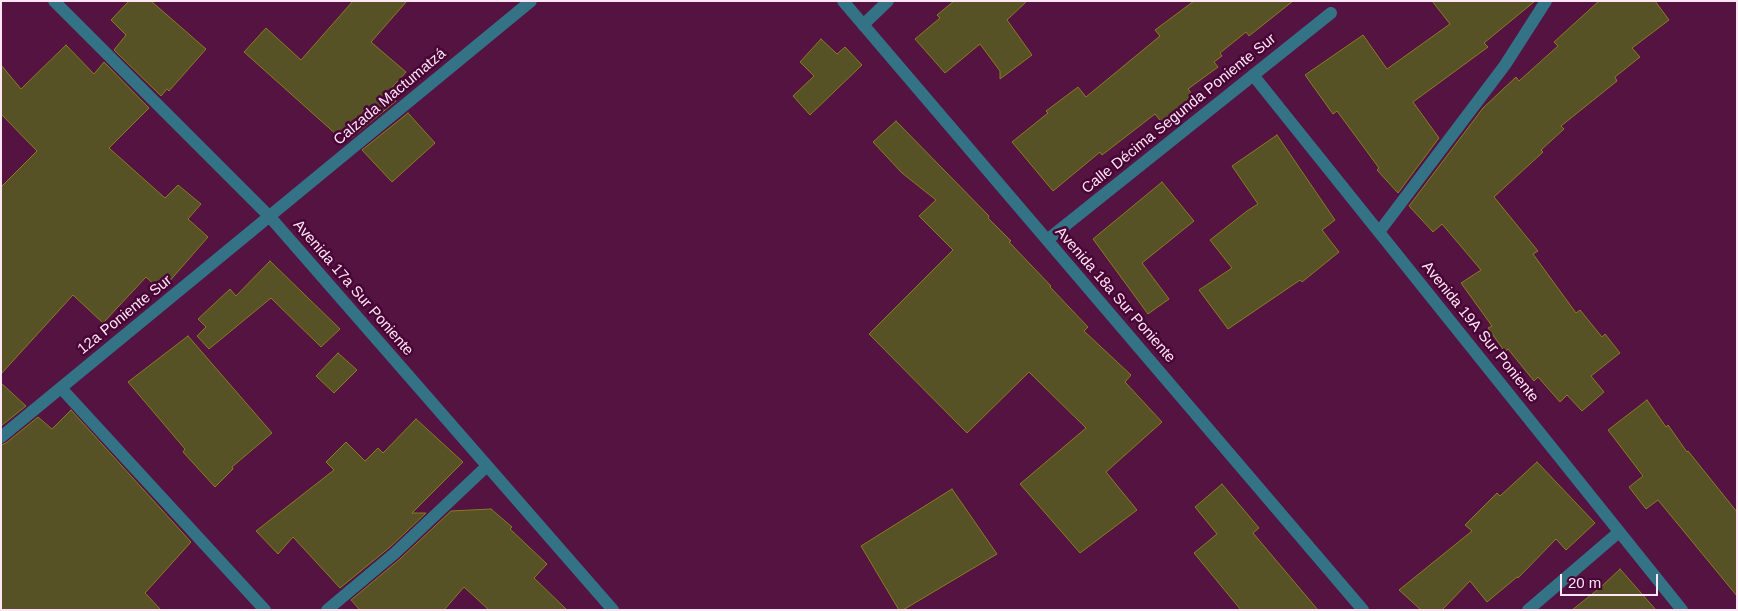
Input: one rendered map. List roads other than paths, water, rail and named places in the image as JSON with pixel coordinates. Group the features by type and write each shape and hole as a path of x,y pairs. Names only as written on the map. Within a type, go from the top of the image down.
{"street":[{"name":"Avenida 17a Sur Poniente","path":"54,1 270,218 613,610"},
{"name":"Calzada Mactumatzá","path":"270,218 531,1"},
{"name":"Avenida 18a Sur Poniente","path":"842,1 1363,610"},
{"path":"863,25 888,1"},
{"path":"1379,232 1505,65 1546,1"},
{"name":"Calle Décima Segunda Poniente Sur","path":"1047,240 1331,13"},
{"name":"Avenida 19A Sur Poniente","path":"1253,76 1682,610"},
{"name":"12a Poniente Sur","path":"1,437 270,218"},
{"path":"61,388 265,610"},
{"path":"327,610 395,553 487,466"},
{"path":"1528,610 1619,532"}]}
